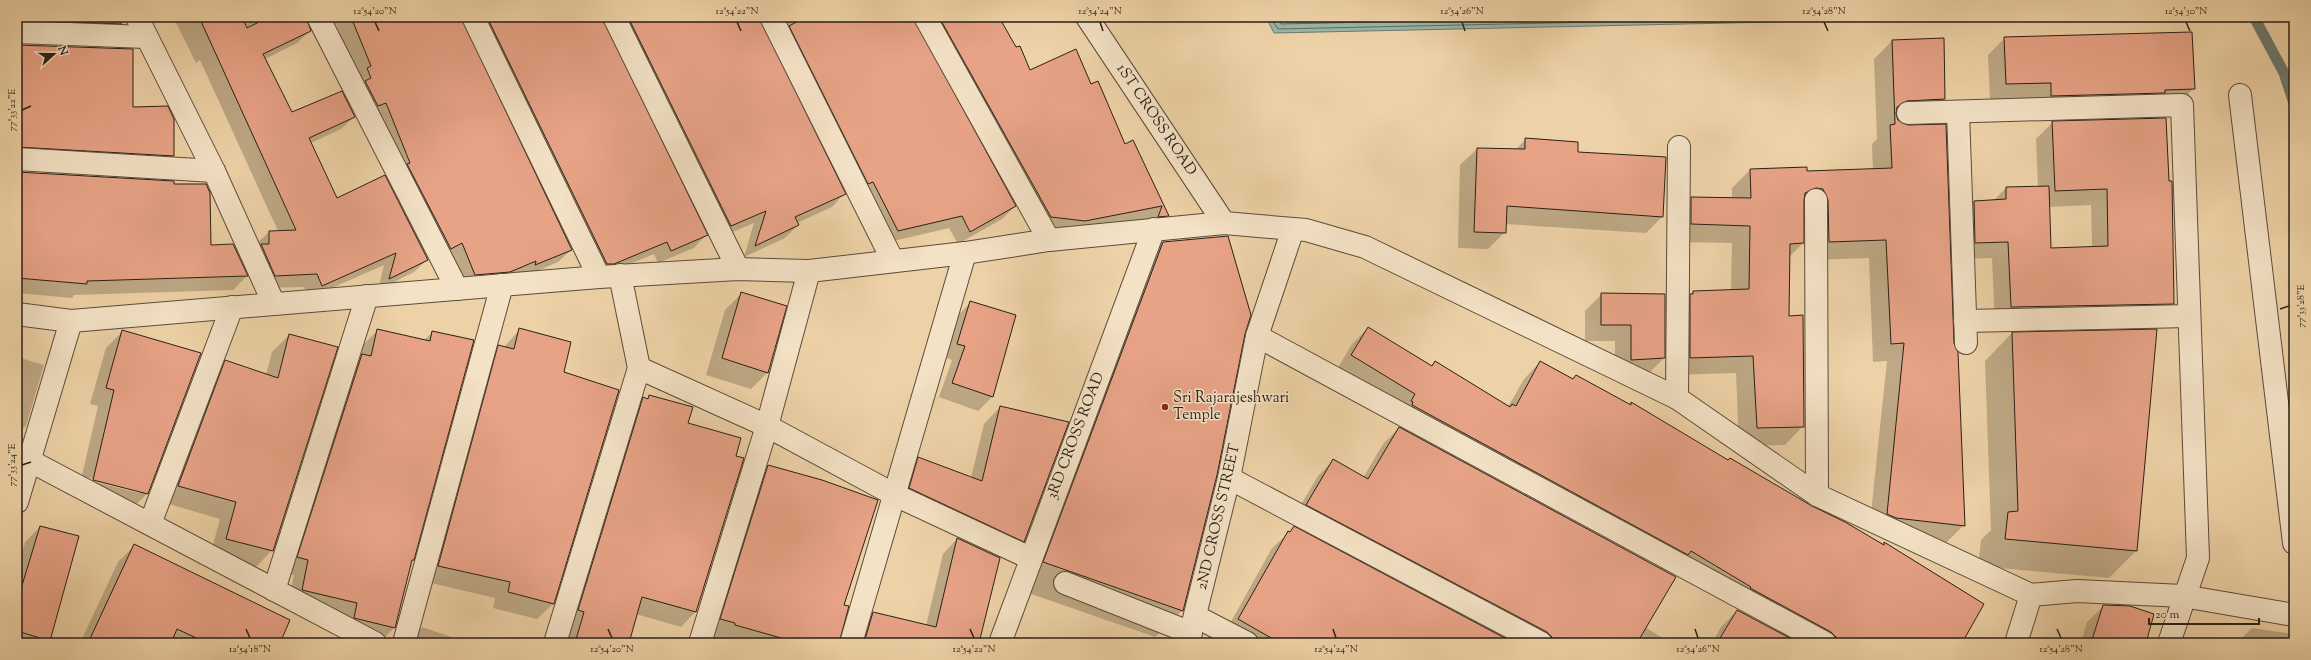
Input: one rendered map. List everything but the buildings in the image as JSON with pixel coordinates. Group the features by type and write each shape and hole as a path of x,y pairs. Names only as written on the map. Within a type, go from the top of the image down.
{"street":[{"path":"137,17 214,171 274,304"},
{"path":"318,17 456,289"},
{"path":"473,17 610,276 639,368 555,643"},
{"path":"614,17 738,269"},
{"path":"771,17 893,262"},
{"path":"925,17 1049,240"},
{"name":"1ST CROSS ROAD","path":"1087,17 1224,223"},
{"path":"17,32 146,37"},
{"path":"2240,95 2294,543"},
{"path":"1908,113 2182,105 2198,558 2183,596 2169,643"},
{"path":"1958,112 1966,343"},
{"path":"1676,398 1679,147"},
{"path":"17,159 214,171"},
{"path":"1816,200 1817,495"},
{"path":"17,314 71,321 610,276 738,269 809,271 893,262 1049,240 1224,223 1306,230 1365,247 1676,398 1817,495 2031,595 2077,591 2183,596 2294,615"},
{"name":"3RD CROSS ROAD","path":"1000,643 1030,558 1154,229"},
{"name":"2ND CROSS STREET","path":"1191,630 1229,478 1257,336 1293,229"},
{"path":"851,643 965,252"},
{"path":"700,643 767,426 809,271"},
{"path":"404,643 502,285"},
{"path":"274,590 367,296"},
{"path":"150,524 232,307"},
{"path":"1965,321 2189,316"},
{"path":"17,502 24,458 71,321"},
{"path":"1257,336 1825,643"},
{"path":"639,368 767,426 895,495 1030,558"},
{"path":"24,458 375,643"},
{"path":"1229,478 1541,643"},
{"path":"1066,583 1191,630 1247,643"},
{"path":"2016,643 2031,595"}],"water":[{"path":"1266,17 2003,17 1274,33"}],"waterway":[{"path":"2254,17 2284,73 2294,103"}],"place":[{"name":"Sri Rajarajeshwari Temple","path":"1165,407"}]}
